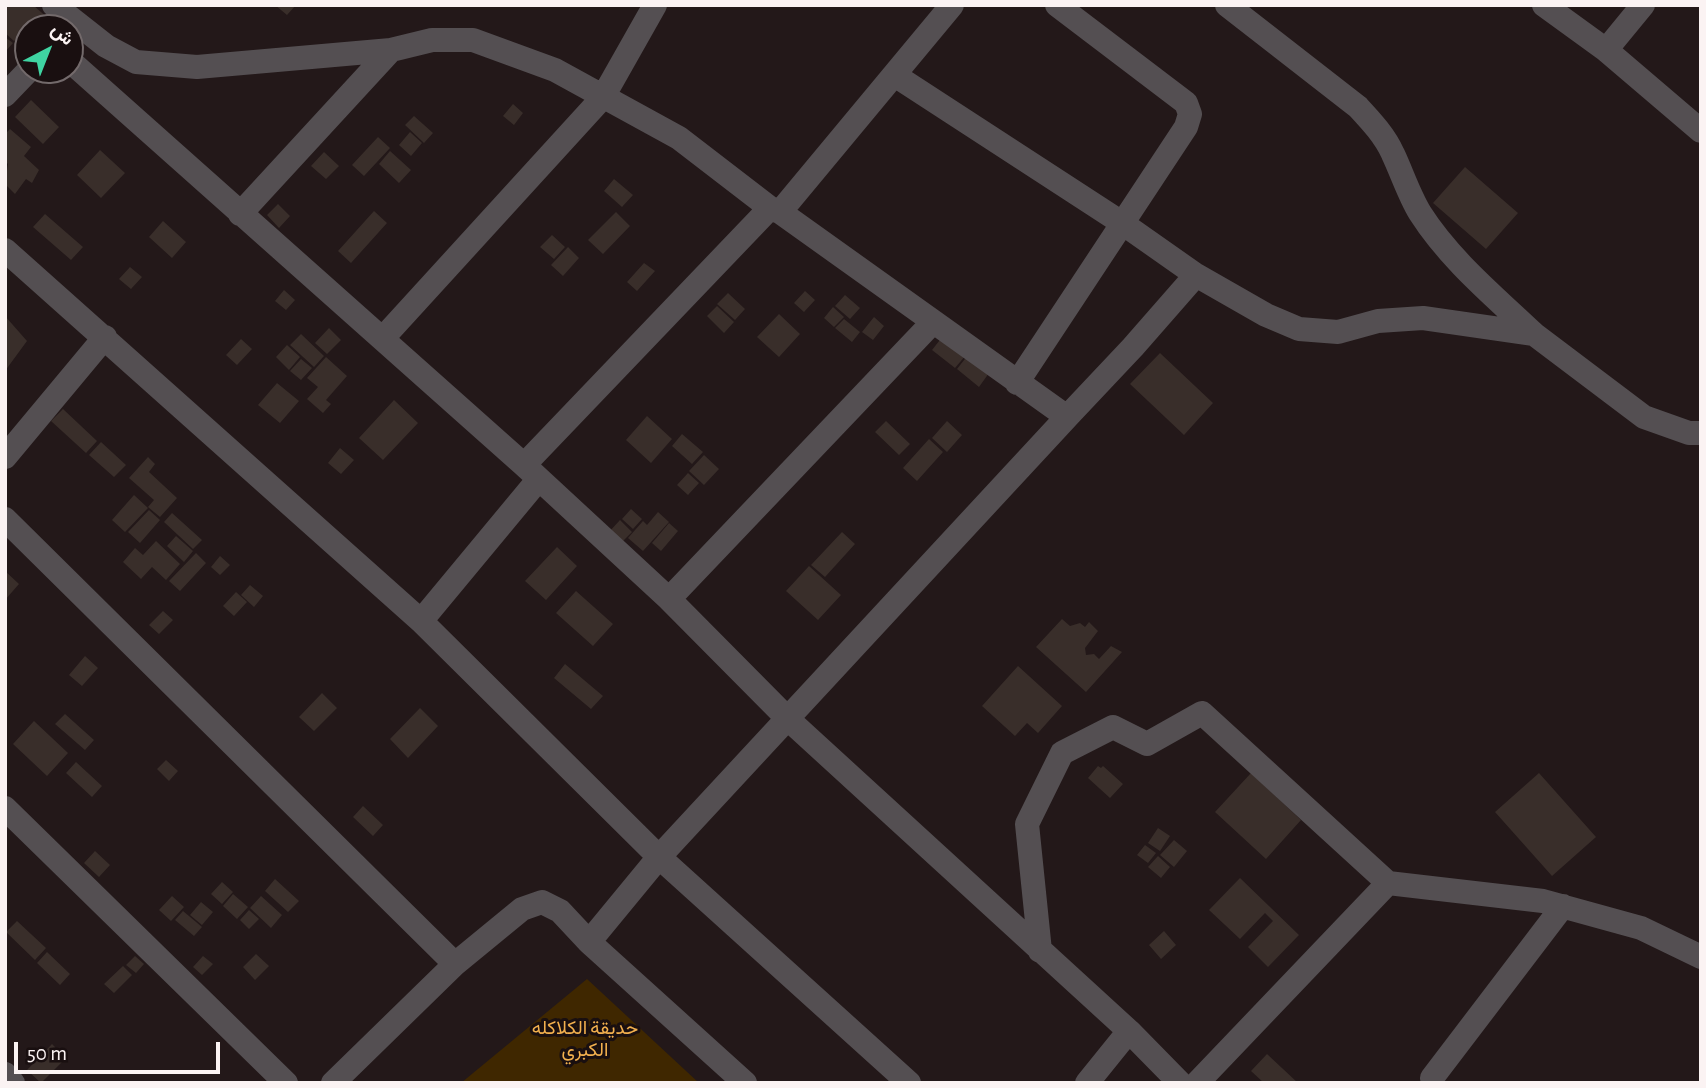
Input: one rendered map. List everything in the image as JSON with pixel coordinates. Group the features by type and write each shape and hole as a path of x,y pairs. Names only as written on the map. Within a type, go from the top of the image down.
{"street":[{"path":"383,338 603,97 655,5"},
{"path":"421,621 531,473 775,210 895,76 952,5"},
{"path":"1227,5 1358,107 1392,151 1419,211 1440,240 1464,267 1534,334 1644,417 1689,433 1701,433"},
{"path":"1544,5 1606,50 1701,131"},
{"path":"1606,50 1643,5"},
{"path":"1017,383 1186,127 1191,114 1186,103 1063,7"},
{"path":"84,33 136,62 197,68 391,50 432,40 473,40 555,70 679,138 775,210 1067,417"},
{"path":"240,214 391,50"},
{"path":"84,74 383,338 668,599 788,719 1129,1031 1180,1083"},
{"path":"895,76 1122,223 1196,275 1266,315 1299,329 1338,332 1378,321 1423,318 1534,334"},
{"path":"5,250 421,621 659,857 909,1083"},
{"path":"589,942 659,857 1133,347 1196,275"},
{"path":"668,599 933,322"},
{"path":"5,457 105,337"},
{"path":"5,519 455,964"},
{"path":"1040,951 1027,824 1062,753 1113,727 1147,744 1202,713 1388,883 1543,901 1641,928 1701,957"},
{"path":"5,808 286,1083"},
{"path":"1197,1083 1388,883"},
{"path":"333,1083 455,964 522,909 542,902 560,911 589,942 745,1083"},
{"path":"1433,1081 1563,906"},
{"path":"1087,1083 1129,1031"},
{"path":"5,1074 13,1083"}],"green space":[{"name":"حديقة الكلاكله الكبري","path":"587,979 699,1083 461,1083"}],"building":[{"path":"5,5 33,5 43,14 14,14 14,41 5,33"},
{"path":"275,5 296,5 287,15"},
{"path":"5,37 13,43 5,52"},
{"path":"31,100 59,127 43,144 15,117"},
{"path":"513,104 523,113 514,125 503,116"},
{"path":"414,116 433,133 424,143 405,125"},
{"path":"10,129 31,147 24,156 39,170 32,183 26,179 15,194 5,184 8,164 5,161 5,134"},
{"path":"410,132 422,143 411,156 399,145"},
{"path":"378,137 390,148 364,176 352,165"},
{"path":"100,150 125,173 101,198 77,175"},
{"path":"390,151 411,170 399,183 379,164"},
{"path":"324,152 339,166 326,179 311,166"},
{"path":"1465,167 1518,213 1486,249 1433,203"},
{"path":"614,179 633,195 622,207 604,191"},
{"path":"278,204 290,216 279,228 267,215"},
{"path":"374,211 387,223 351,263 338,251"},
{"path":"616,212 630,226 603,254 588,240"},
{"path":"45,214 83,247 71,260 33,227"},
{"path":"163,221 186,242 172,258 149,237"},
{"path":"552,235 565,247 554,259 540,247"},
{"path":"568,247 579,258 563,276 551,265"},
{"path":"644,263 655,271 637,291 627,282"},
{"path":"130,267 142,277 131,289 119,279"},
{"path":"284,290 295,300 286,310 275,301"},
{"path":"805,291 815,300 804,312 794,303"},
{"path":"728,293 745,309 735,320 717,304"},
{"path":"845,295 860,308 850,319 835,306"},
{"path":"717,306 734,322 724,333 707,316"},
{"path":"833,307 844,317 834,327 824,318"},
{"path":"779,314 800,334 779,357 757,337"},
{"path":"5,316 27,341 5,371"},
{"path":"874,317 884,326 873,340 862,332"},
{"path":"844,319 860,332 852,342 835,328"},
{"path":"329,328 341,340 327,354 315,343"},
{"path":"301,334 324,356 314,367 290,345"},
{"path":"943,336 966,355 955,368 932,350"},
{"path":"241,339 252,349 237,365 226,355"},
{"path":"287,345 300,357 289,370 276,357"},
{"path":"1160,353 1213,403 1184,435 1130,384"},
{"path":"968,355 989,373 979,387 957,369"},
{"path":"326,357 347,376 326,400 331,404 323,413 307,399 318,387 307,378"},
{"path":"301,359 312,368 301,380 290,371"},
{"path":"277,383 299,401 280,423 258,405"},
{"path":"394,400 418,423 383,460 359,438"},
{"path":"63,409 97,441 86,453 51,421"},
{"path":"647,416 672,439 651,463 626,440"},
{"path":"886,421 910,444 899,455 875,432"},
{"path":"947,421 962,435 947,452 932,438"},
{"path":"682,434 703,452 692,464 672,446"},
{"path":"929,439 943,452 917,481 903,468"},
{"path":"101,442 126,465 114,477 89,455"},
{"path":"340,448 354,460 341,474 328,463"},
{"path":"704,455 719,469 704,485 689,471"},
{"path":"148,457 155,464 149,472 177,498 160,517 148,507 154,500 129,478"},
{"path":"688,473 699,483 688,495 677,485"},
{"path":"134,495 148,508 125,532 112,520"},
{"path":"631,509 642,519 633,529 622,519"},
{"path":"149,510 160,520 140,543 128,532"},
{"path":"658,512 669,522 643,551 628,538 643,521 647,525"},
{"path":"172,513 202,540 193,549 164,522"},
{"path":"620,520 632,532 621,543 609,532"},
{"path":"669,523 678,531 661,551 652,543"},
{"path":"842,532 855,544 825,577 811,565"},
{"path":"176,536 193,551 184,562 167,546"},
{"path":"156,541 180,564 166,580 152,567 141,579 123,562 135,548 143,555"},
{"path":"557,547 577,566 546,600 525,581"},
{"path":"196,553 206,563 180,591 169,581"},
{"path":"220,556 230,565 220,575 211,567"},
{"path":"809,566 841,595 818,620 786,591"},
{"path":"5,571 19,584 5,600"},
{"path":"250,585 263,596 254,607 241,595"},
{"path":"576,591 613,624 593,646 556,613"},
{"path":"236,592 247,602 234,616 223,606"},
{"path":"163,611 173,620 159,634 149,625"},
{"path":"1062,619 1070,626 1080,623 1085,627 1089,622 1098,631 1085,648 1086,655 1094,654 1099,659 1111,646 1122,652 1086,692 1036,647"},
{"path":"85,656 98,668 82,686 69,675"},
{"path":"565,664 603,696 591,709 554,678"},
{"path":"1018,666 1062,706 1038,733 1027,723 1015,736 982,706"},
{"path":"322,693 337,708 314,731 299,717"},
{"path":"420,708 438,726 408,758 390,739"},
{"path":"65,714 94,740 85,750 55,724"},
{"path":"34,721 68,753 47,776 13,744"},
{"path":"166,760 178,771 169,781 157,769"},
{"path":"76,762 102,786 92,797 66,773"},
{"path":"1098,766 1103,766 1123,784 1110,798 1088,778"},
{"path":"1251,773 1301,820 1266,859 1215,812"},
{"path":"1539,773 1596,837 1552,876 1495,812"},
{"path":"363,806 383,825 373,836 353,817"},
{"path":"1158,828 1170,836 1160,851 1148,843"},
{"path":"1174,840 1187,851 1174,867 1160,855"},
{"path":"1145,845 1156,853 1148,863 1137,855"},
{"path":"95,851 110,865 99,877 84,863"},
{"path":"1158,856 1170,867 1161,878 1148,867"},
{"path":"1240,878 1299,935 1268,967 1248,947 1273,921 1265,913 1240,939 1209,910"},
{"path":"275,879 299,901 288,912 265,891"},
{"path":"222,882 233,892 222,904 211,894"},
{"path":"233,894 248,907 237,919 223,906"},
{"path":"172,896 184,907 171,921 159,910"},
{"path":"261,896 282,915 271,928 250,908"},
{"path":"201,902 213,912 202,925 190,915"},
{"path":"249,910 259,919 249,929 240,920"},
{"path":"183,911 202,927 194,936 175,920"},
{"path":"17,921 46,948 35,960 6,932"},
{"path":"1164,931 1176,945 1161,959 1149,945"},
{"path":"47,952 70,974 60,985 37,963"},
{"path":"256,954 269,966 255,980 243,967"},
{"path":"135,956 144,964 136,973 126,965"},
{"path":"203,956 213,964 202,975 193,967"},
{"path":"123,966 132,975 114,993 104,984"},
{"path":"52,1044 66,1058 41,1083 27,1070"},
{"path":"1267,1054 1298,1083 1264,1083 1251,1071"}]}
